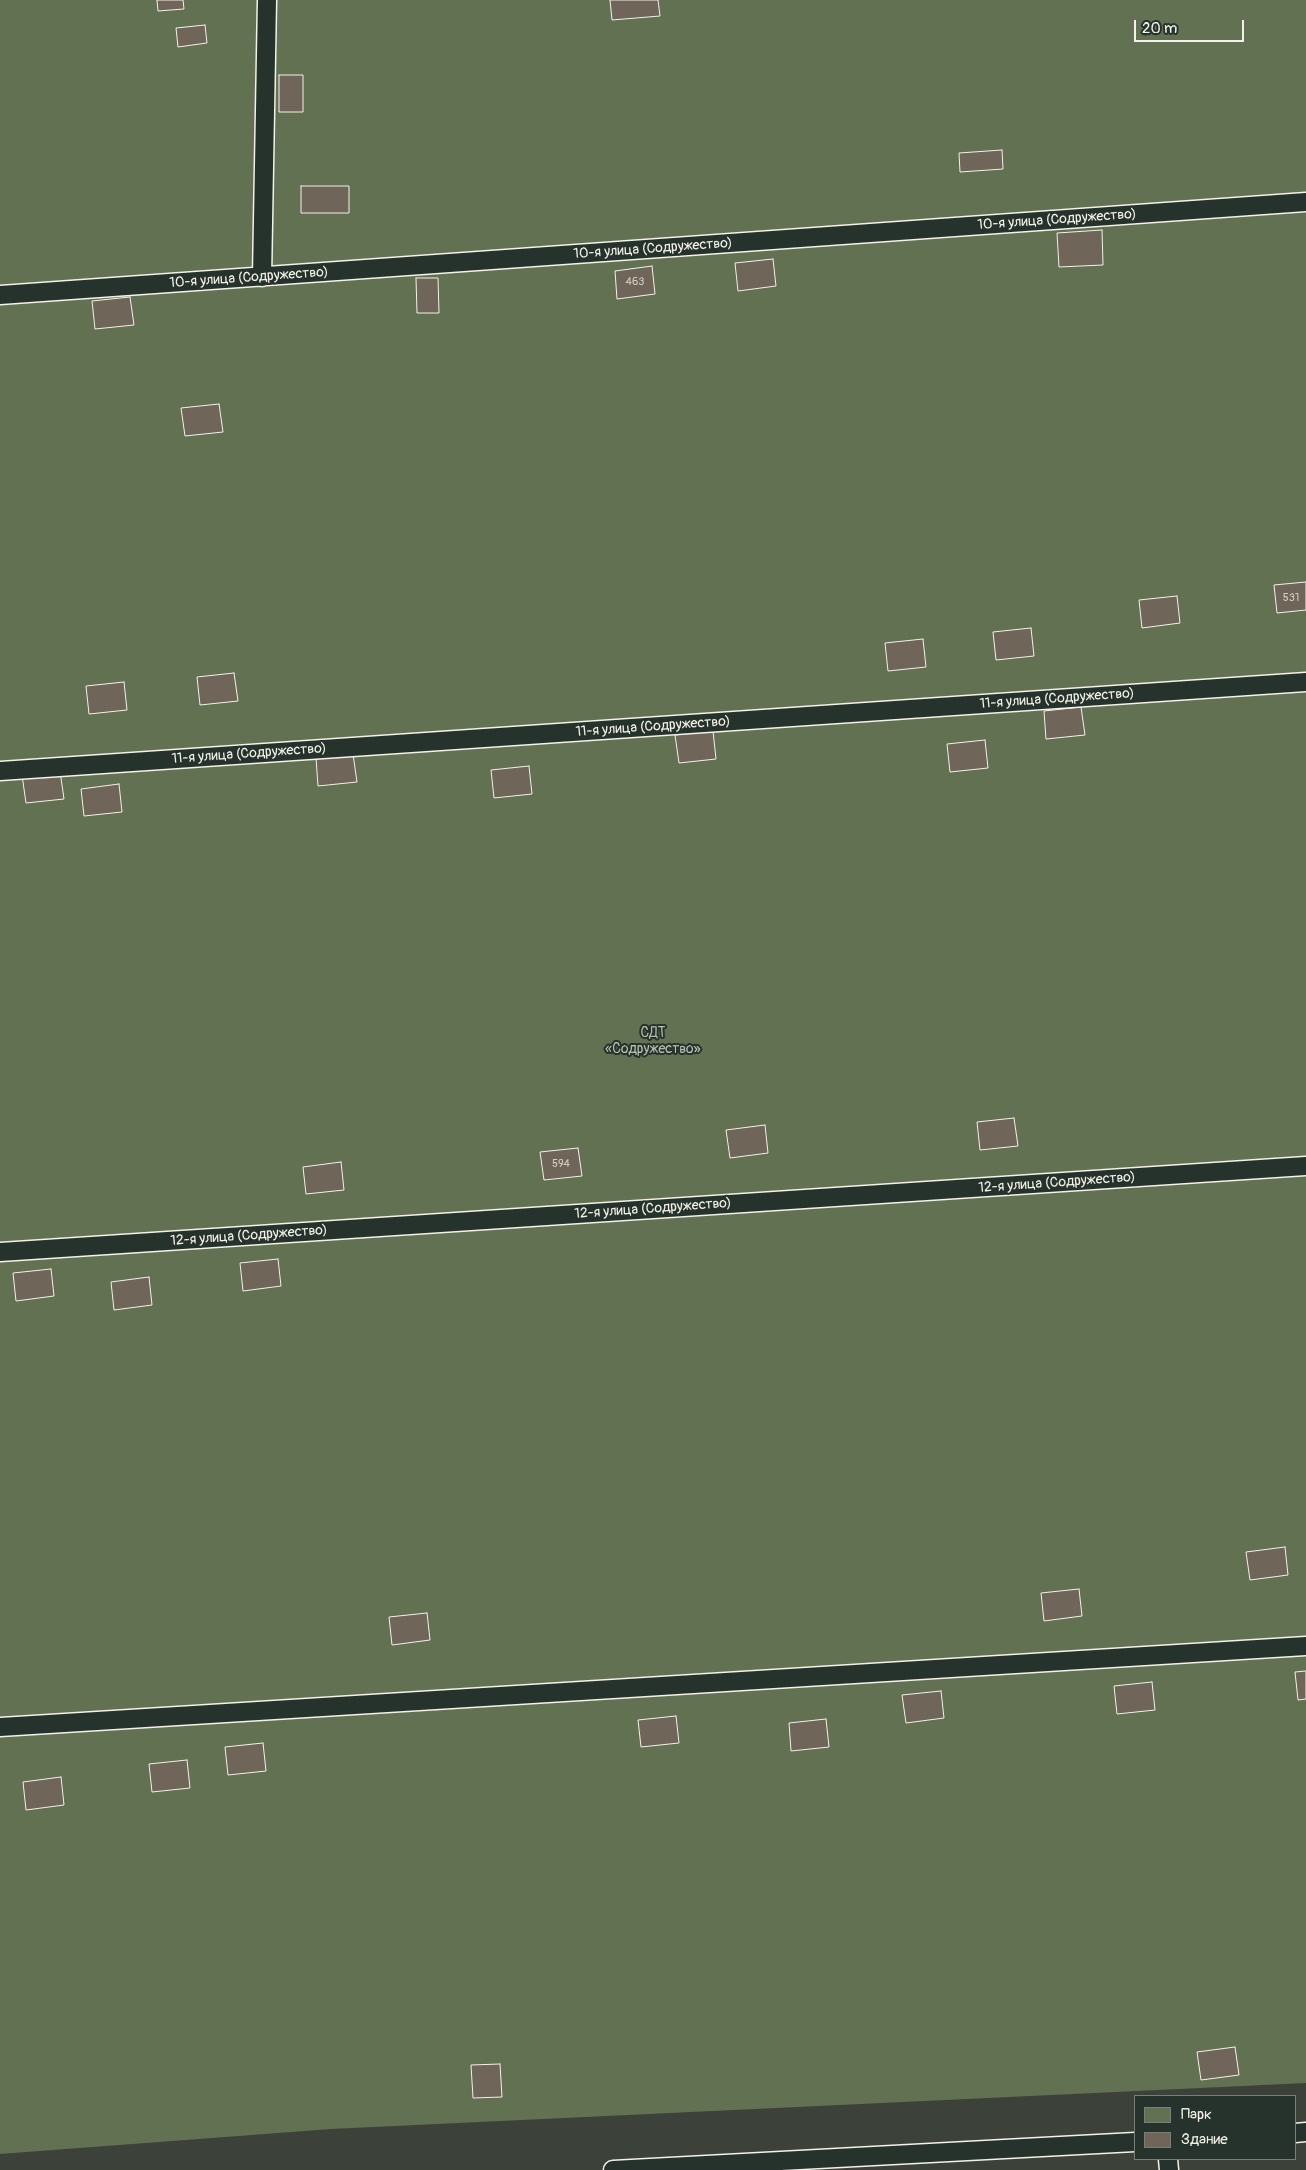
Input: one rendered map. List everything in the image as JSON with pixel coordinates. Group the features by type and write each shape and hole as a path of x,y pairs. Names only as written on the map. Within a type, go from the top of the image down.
{"lane":[{"path":"262,277 267,0"},
{"name":"10-я улица (Содружество)","path":"0,295 1306,202"},
{"name":"11-я улица (Содружество)","path":"0,771 1306,682"},
{"name":"12-я улица (Содружество)","path":"0,1252 1306,1166"},
{"path":"0,1727 1306,1646"},
{"path":"613,2170 748,2166 1134,2142"}],"green space":[{"name":"СДТ «Содружество»","path":"0,0 1306,0 1306,2083 331,2129 0,2154"}],"building":[{"path":"157,0 183,0 184,9 158,11"},
{"path":"610,0 658,0 660,16 612,20"},
{"path":"205,25 207,43 178,47 176,28"},
{"path":"279,75 303,75 303,112 279,112"},
{"path":"1002,150 1003,169 960,172 959,153"},
{"path":"301,186 349,186 349,213 301,213"},
{"path":"1102,230 1103,265 1059,267 1057,233"},
{"path":"773,259 776,286 738,291 735,263"},
{"path":"652,266 655,294 617,299 615,271"},
{"path":"416,278 438,278 439,313 417,313"},
{"path":"130,297 134,325 95,329 92,301"},
{"path":"219,404 223,432 185,436 181,408"},
{"path":"1306,582 1306,610 1277,613 1274,585"},
{"path":"1177,596 1180,623 1142,628 1139,600"},
{"path":"1031,628 1034,656 996,660 993,632"},
{"path":"923,639 926,667 888,671 885,643"},
{"path":"234,673 238,701 200,705 197,677"},
{"path":"124,682 127,710 89,714 86,686"},
{"path":"1081,707 1085,735 1046,739 1044,711"},
{"path":"713,731 716,759 679,763 675,735"},
{"path":"985,740 988,768 950,772 947,744"},
{"path":"353,754 357,782 318,786 316,758"},
{"path":"529,766 532,794 494,798 491,770"},
{"path":"60,771 64,799 26,803 22,775"},
{"path":"119,784 122,812 84,816 81,789"},
{"path":"1014,1118 1018,1146 980,1150 977,1122"},
{"path":"765,1125 768,1153 730,1158 726,1130"},
{"path":"578,1148 582,1176 544,1180 540,1152"},
{"path":"341,1162 344,1190 306,1194 303,1167"},
{"path":"278,1259 281,1286 243,1291 240,1263"},
{"path":"51,1269 54,1296 16,1301 13,1273"},
{"path":"149,1277 152,1305 114,1310 111,1282"},
{"path":"1285,1547 1288,1575 1250,1580 1246,1552"},
{"path":"1079,1589 1082,1616 1044,1621 1041,1593"},
{"path":"427,1613 430,1640 392,1645 389,1617"},
{"path":"1306,1671 1306,1699 1298,1700 1295,1672"},
{"path":"1152,1682 1155,1710 1117,1714 1114,1686"},
{"path":"941,1691 944,1718 906,1723 902,1695"},
{"path":"676,1716 679,1743 641,1747 638,1720"},
{"path":"826,1719 829,1747 791,1751 789,1723"},
{"path":"263,1743 266,1771 228,1775 225,1747"},
{"path":"187,1760 190,1788 152,1792 149,1764"},
{"path":"61,1777 64,1805 26,1810 23,1782"},
{"path":"1235,2047 1239,2075 1201,2080 1197,2052"},
{"path":"500,2064 502,2097 473,2098 471,2065"}]}
